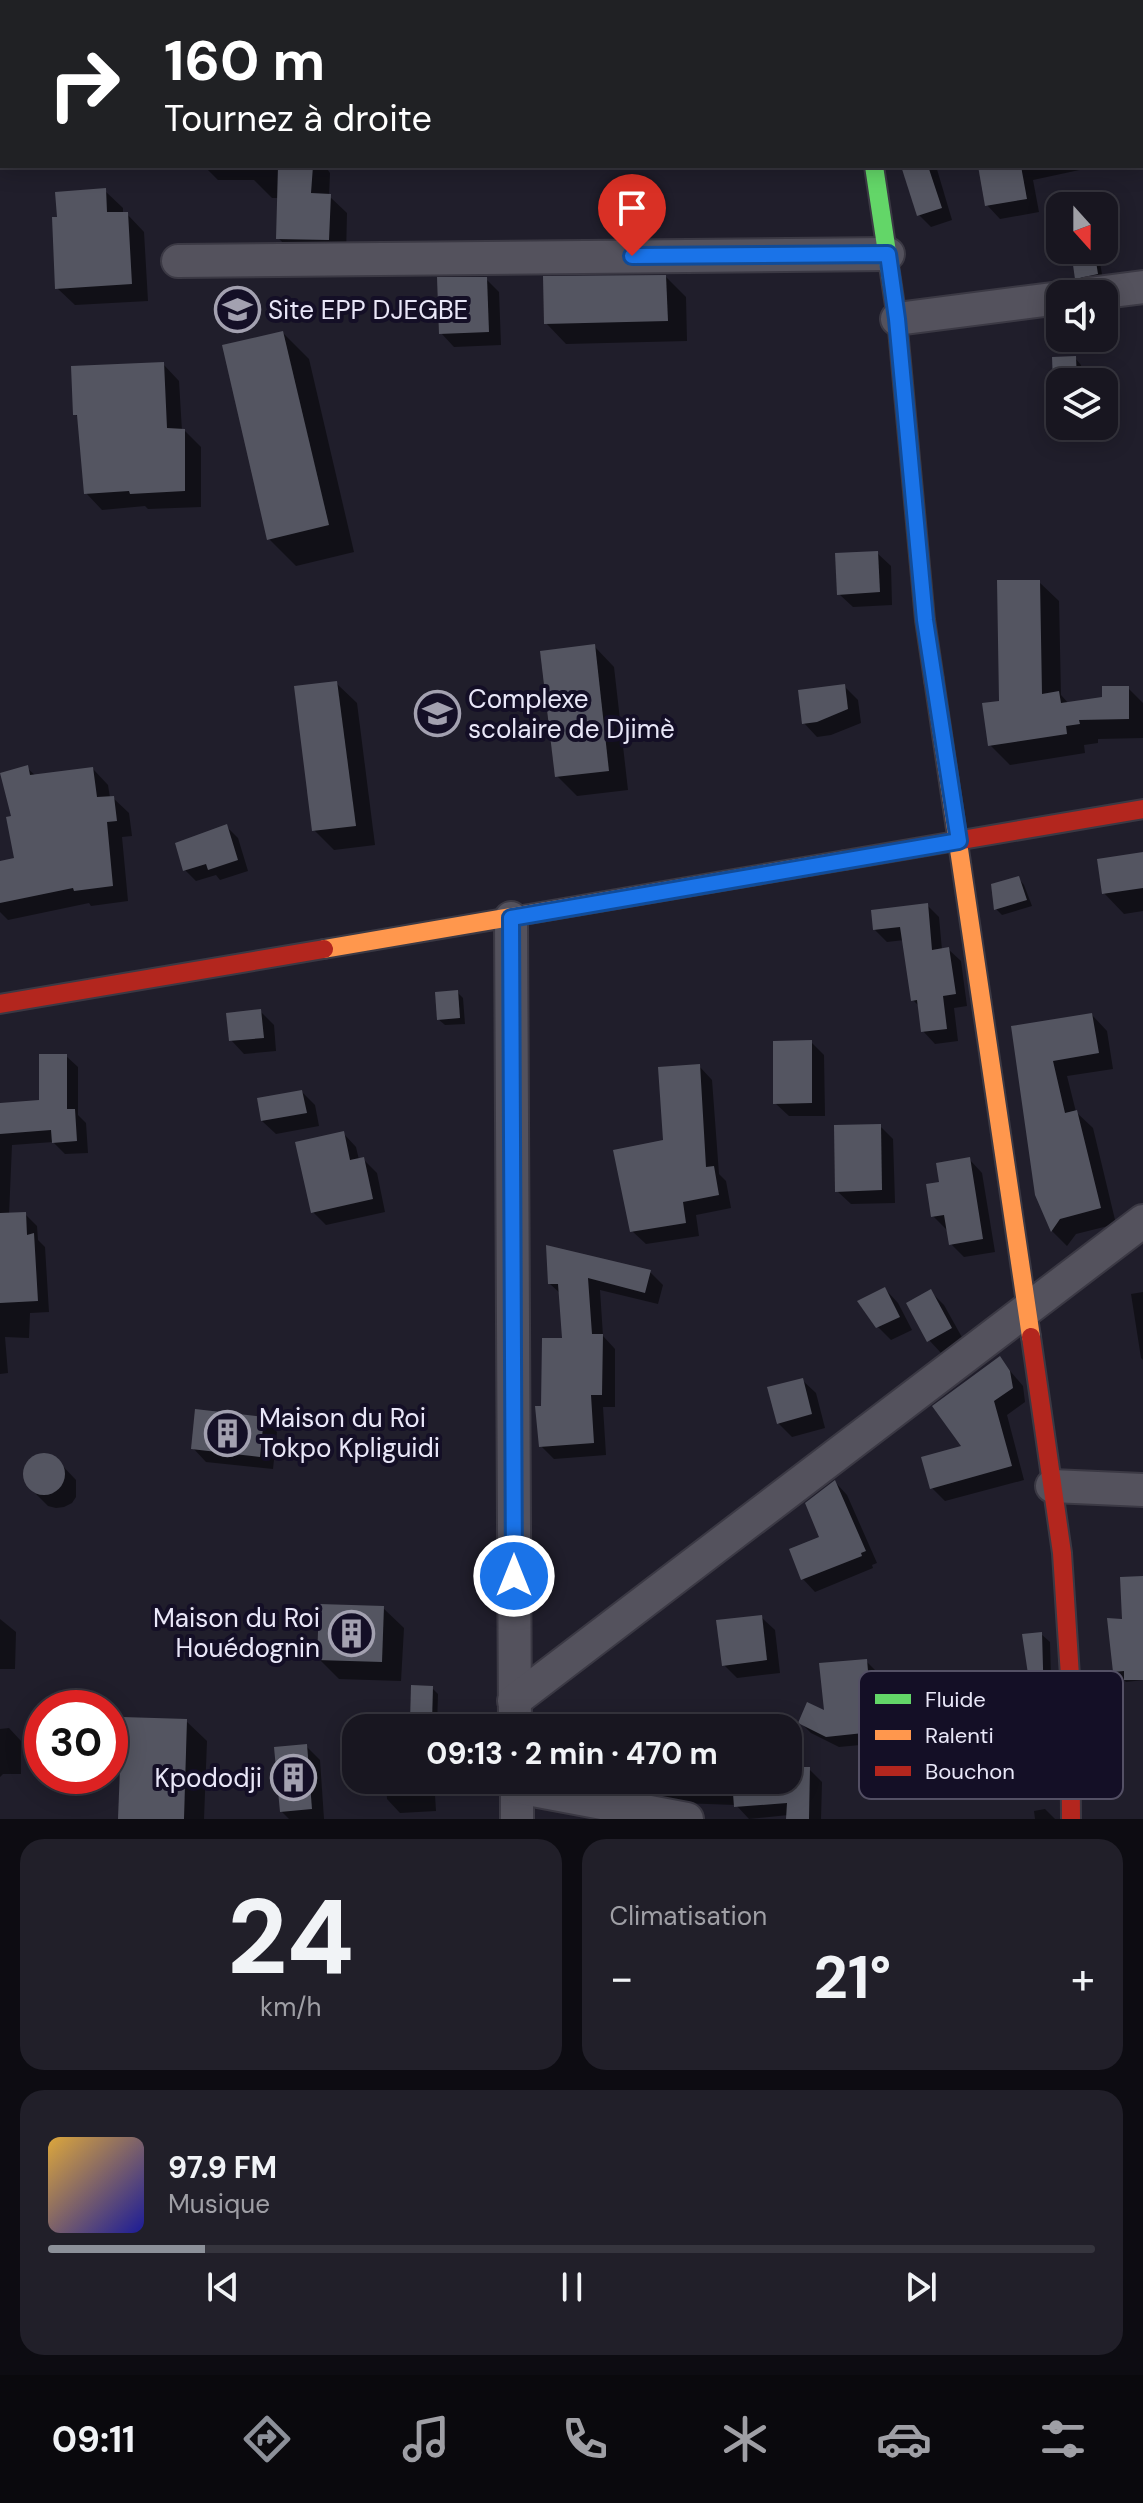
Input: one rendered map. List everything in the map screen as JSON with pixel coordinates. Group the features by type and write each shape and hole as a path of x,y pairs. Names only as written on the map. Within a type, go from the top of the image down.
{"street":[{"path":"874,168 897,319 925,620 1062,1553 1070,1671"},
{"path":"178,261 888,254"},
{"path":"1118,290 1143,287"},
{"path":"897,319 1046,300"},
{"path":"0,1004 1143,809"},
{"path":"511,918 515,1714"},
{"path":"516,1714 1143,1221"},
{"path":"1052,1486 1143,1490"},
{"path":"517,1794 517,1819"},
{"path":"569,1794 687,1819"},
{"path":"1071,1799 1071,1819"}],"building":[{"path":"278,168 313,168 311,193 331,194 329,240 276,239"},
{"path":"902,168 929,168 942,208 917,216"},
{"path":"978,168 1021,168 1027,199 985,206"},
{"path":"106,188 107,212 128,212 132,284 55,289 52,217 57,217 55,192"},
{"path":"1073,264 1096,264 1098,274 1075,279"},
{"path":"666,275 668,321 544,324 543,276"},
{"path":"437,277 487,277 489,332 439,334"},
{"path":"283,331 329,525 267,540 222,345"},
{"path":"1076,356 1076,368 1052,368 1052,357"},
{"path":"164,362 167,428 185,429 185,491 84,494 77,415 73,415 71,366"},
{"path":"878,551 880,592 837,595 835,553"},
{"path":"997,580 1040,580 1042,694 1059,691 1061,703 1102,697 1102,686 1129,686 1129,719 1079,720 1080,724 1066,726 1067,734 988,746 982,703 999,701"},
{"path":"595,644 609,771 555,777 540,651"},
{"path":"337,681 356,826 312,831 294,686"},
{"path":"845,684 848,709 817,722 802,724 798,690"},
{"path":"28,765 30,775 93,767 97,797 114,796 117,821 107,822 113,886 74,891 73,888 0,903 0,861 14,858 6,817 11,816 0,773"},
{"path":"227,824 238,860 208,870 206,864 183,871 175,843"},
{"path":"1143,852 1143,888 1102,894 1097,859"},
{"path":"1019,876 1027,900 994,910 991,884"},
{"path":"928,903 932,950 949,947 956,994 943,996 947,1029 921,1032 917,1000 911,1001 900,927 873,930 871,910"},
{"path":"458,990 460,1018 437,1020 435,992"},
{"path":"261,1009 264,1038 229,1041 226,1013"},
{"path":"1092,1013 1099,1053 1053,1061 1065,1113 1077,1110 1101,1208 1060,1219 1051,1232 1035,1195 1011,1026"},
{"path":"812,1040 812,1103 773,1104 773,1041"},
{"path":"39,1054 67,1054 67,1109 75,1109 77,1141 52,1143 51,1130 0,1134 0,1103 39,1100"},
{"path":"700,1064 706,1167 714,1166 719,1195 683,1202 686,1223 630,1232 613,1150 663,1140 658,1067"},
{"path":"302,1090 307,1113 261,1121 257,1098"},
{"path":"881,1124 882,1190 835,1192 834,1125"},
{"path":"344,1131 350,1160 364,1157 373,1199 311,1213 295,1142"},
{"path":"970,1157 983,1239 949,1245 944,1215 931,1217 926,1184 939,1182 936,1163"},
{"path":"26,1212 27,1235 34,1233 38,1301 0,1303 0,1213"},
{"path":"546,1245 651,1270 645,1293 588,1278 592,1334 603,1334 602,1395 591,1395 594,1443 539,1447 535,1406 541,1406 542,1338 562,1338 558,1284 548,1284"},
{"path":"885,1287 900,1317 876,1328 857,1301"},
{"path":"931,1289 952,1328 927,1342 906,1303"},
{"path":"1000,1356 1010,1371 1013,1388 994,1401 1012,1466 930,1489 921,1457 961,1446 932,1406"},
{"path":"803,1378 812,1414 777,1424 767,1387"},
{"name":"Maison du Roi Tokpo Kpliguidi","path":"195,1409 264,1417 260,1457 191,1449"},
{"path":"44,1453 59,1459 65,1474 59,1489 44,1495 29,1489 23,1474 29,1459"},
{"path":"835,1480 866,1551 861,1553 862,1556 801,1580 789,1549 819,1537 805,1503"},
{"path":"1143,1576 1143,1680 1124,1680 1124,1671 1113,1671 1107,1618 1122,1619 1120,1577"},
{"name":"Maison du Roi Houédognin","path":"319,1604 384,1606 382,1662 317,1660"},
{"path":"762,1615 767,1660 722,1666 716,1620"},
{"path":"1042,1632 1043,1671 1028,1671 1022,1634"},
{"path":"867,1659 868,1671 859,1671 859,1733 826,1737 802,1725 802,1714 807,1702 824,1710 819,1663"},
{"path":"411,1685 433,1686 432,1714 410,1714"},
{"path":"128,1717 187,1719 184,1819 118,1819 119,1794 128,1794"},
{"name":"Kpododji","path":"307,1744 312,1809 280,1812 274,1747"},
{"path":"802,1767 810,1767 809,1819 786,1819 787,1803 734,1807 733,1794 802,1794"}],"traffic: fast":[{"path":"874,168 897,319 925,620 934,680"}],"traffic: slow":[{"path":"934,680 1031,1337"},
{"path":"324,949 845,860"}],"traffic: jam":[{"path":"845,860 1143,809"},
{"path":"0,1004 324,949"},
{"path":"1031,1337 1062,1553 1070,1671"},
{"path":"1071,1799 1071,1819"}],"place":[{"name":"Site EPP DJEGBE","path":"237,310"},
{"name":"Complexe scolaire de Djimè","path":"437,714"},
{"name":"Maison du Roi Tokpo Kpliguidi","path":"228,1433"},
{"name":"Maison du Roi Houédognin","path":"351,1633"},
{"name":"Kpododji","path":"293,1778"}],"route":[{"path":"514,1576 511,918 959,841 925,620 897,319 888,254 632,256"}]}
